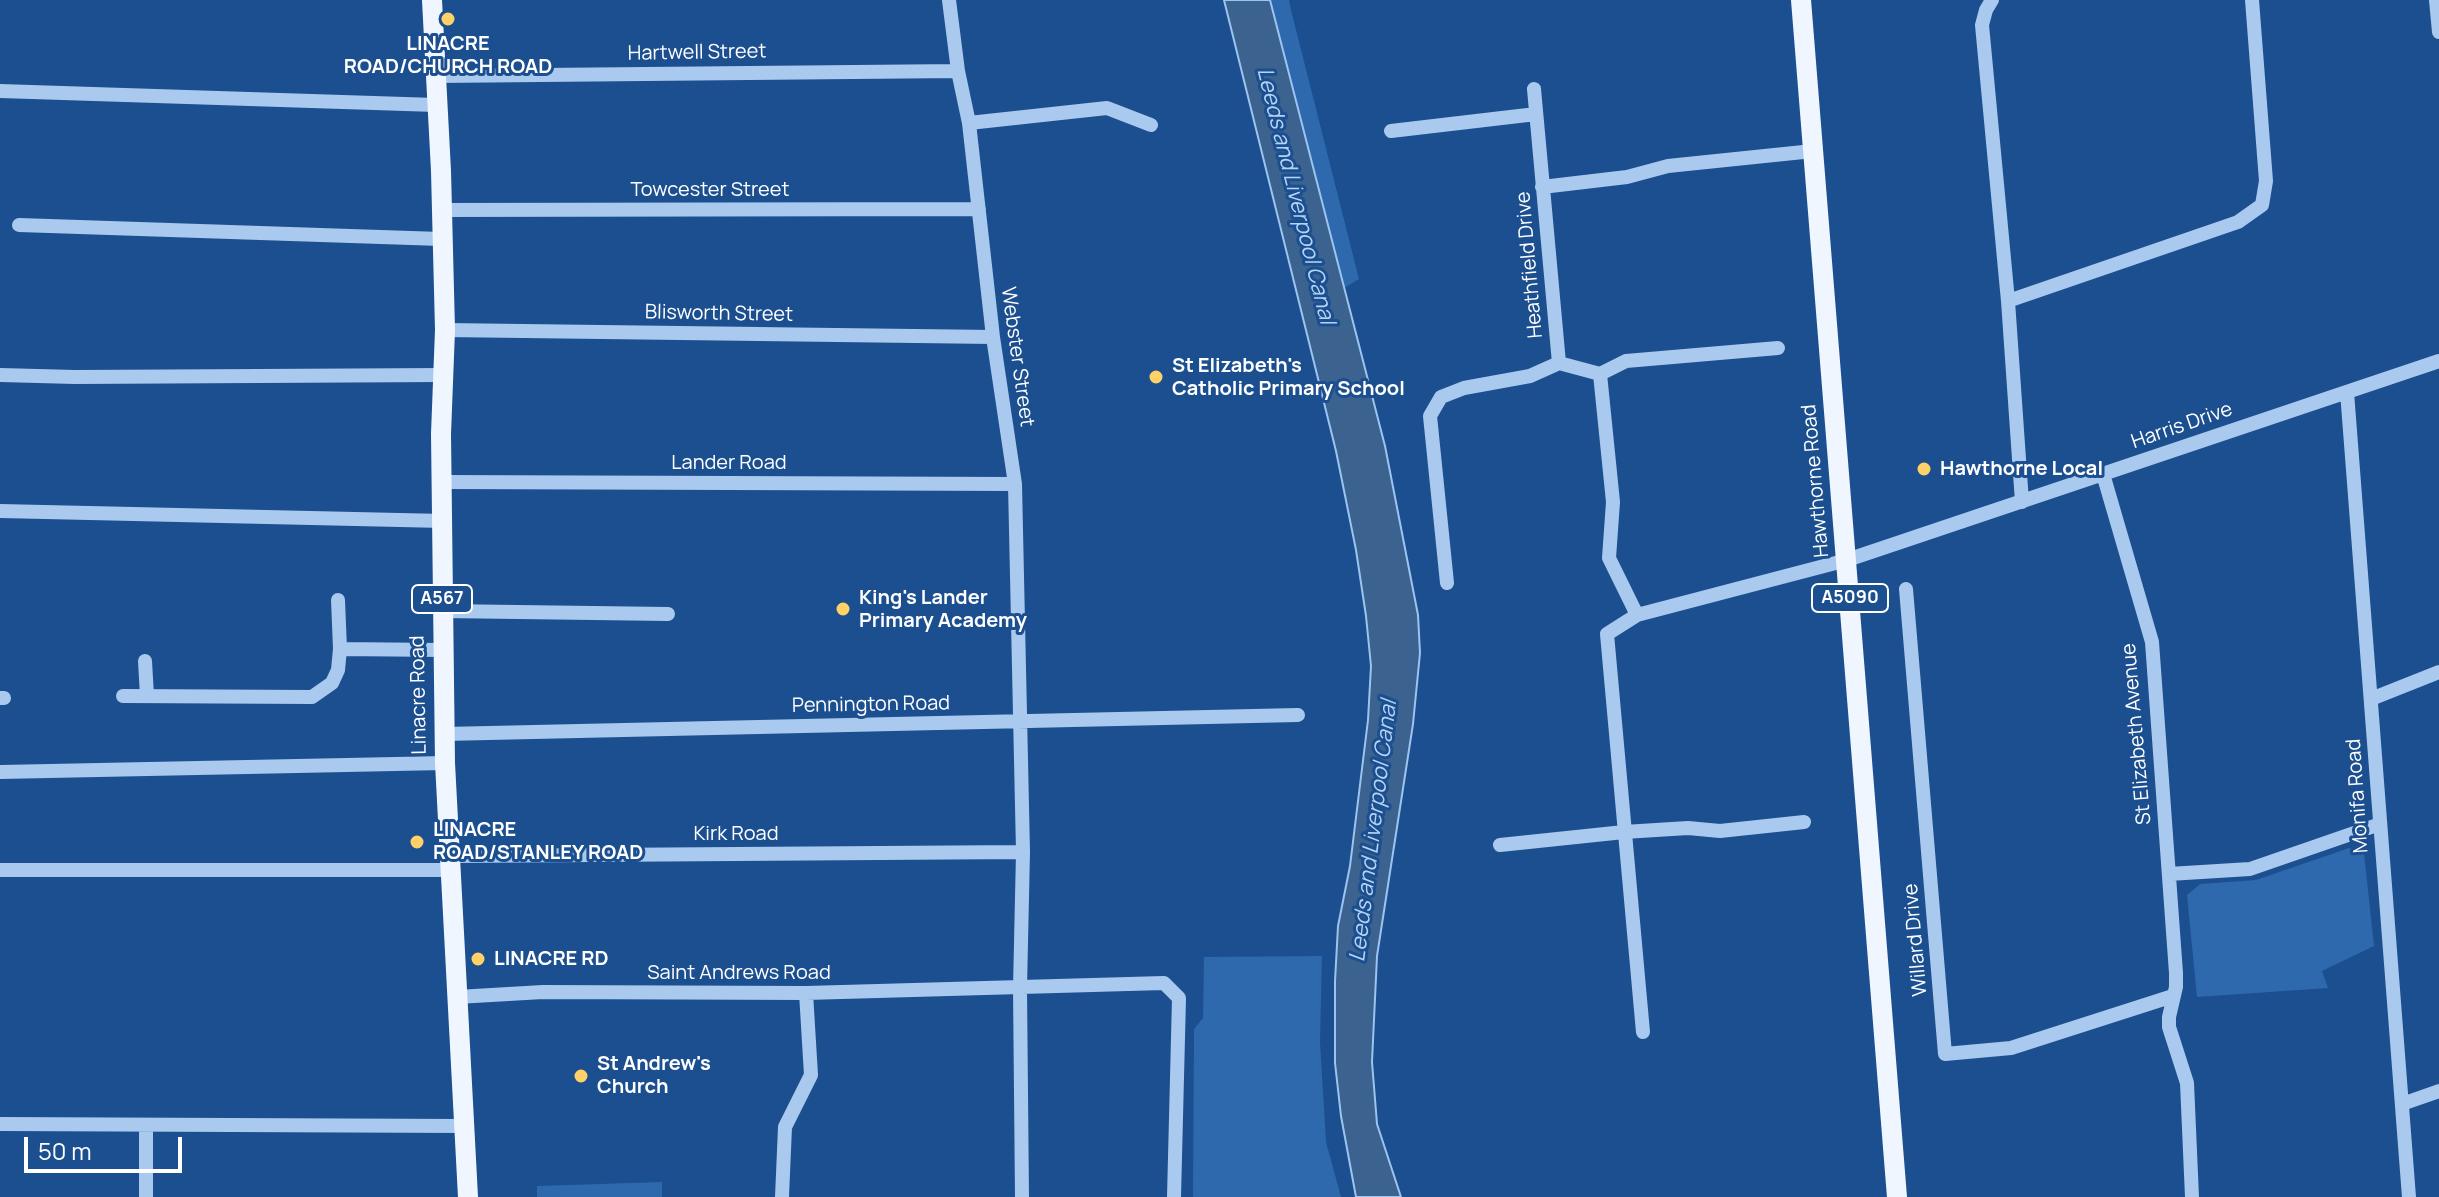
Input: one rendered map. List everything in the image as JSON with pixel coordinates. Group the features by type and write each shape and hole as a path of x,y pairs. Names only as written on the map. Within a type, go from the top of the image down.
{"main road":[{"name":"Linacre Road","path":"432,0 445,330 442,375 444,734 468,1197"},
{"name":"Hawthorne Road","path":"1801,0 1897,1197"}],"street":[{"name":"Webster Street","path":"949,0 958,71 969,123 993,337 1015,484 1023,852 1020,988 1022,1197"},
{"path":"1992,0 1982,25 2008,301 2022,502"},
{"path":"2008,301 2238,222 2262,205 2266,181 2252,0"},
{"path":"2436,0 2439,32"},
{"name":"Hartwell Street","path":"437,76 958,71"},
{"name":"Heathfield Drive","path":"1534,89 1559,363 1600,374"},
{"path":"0,91 436,105"},
{"path":"969,123 1107,108 1151,125"},
{"path":"1391,131 1536,114"},
{"path":"1542,187 1627,177 1668,166 1813,151"},
{"name":"Towcester Street","path":"441,210 979,209"},
{"path":"19,225 441,239"},
{"name":"Blisworth Street","path":"445,330 993,337"},
{"path":"1637,615 1609,558 1613,502 1600,374 1626,361 1778,348"},
{"name":"Harris Drive","path":"1624,832 1607,634 1637,615 1847,560 2439,361"},
{"path":"1447,583 1430,416 1441,397 1464,388 1530,376 1559,363"},
{"path":"0,375 442,375"},
{"name":"Monifa Road","path":"2347,392 2409,1197"},
{"name":"St Elizabeth Avenue","path":"2103,474 2152,642 2176,973 2169,1027 2187,1083 2192,1197"},
{"name":"Lander Road","path":"442,482 1015,484"},
{"path":"0,511 444,521"},
{"name":"Willard Drive","path":"1906,589 1945,1054 2011,1048 2173,996"},
{"path":"123,696 312,697 332,683 338,670 338,600"},
{"path":"442,611 668,614"},
{"path":"340,649 443,650"},
{"path":"145,661 147,696"},
{"path":"2371,699 2439,672"},
{"name":"Pennington Road","path":"444,734 1298,715"},
{"path":"0,772 445,763"},
{"path":"1500,845 1624,832 1688,828 1720,831 1804,822"},
{"path":"2169,874 2250,869 2380,824"},
{"path":"1624,832 1643,1032"},
{"name":"Kirk Road","path":"0,870 1023,852"},
{"name":"Saint Andrews Road","path":"457,997 543,992 806,993 1164,983 1179,998 1174,1197"},
{"path":"782,1197 785,1127 811,1075 806,993"},
{"path":"2402,1104 2439,1091"},
{"path":"0,1124 463,1126"},
{"path":"146,1126 146,1197"}],"shaded area":[{"path":"1270,0 1289,0 1359,279 1344,288"},
{"path":"2349,848 2364,853 2374,946 2322,971 2328,988 2197,997 2187,895 2200,884 2256,880"},
{"path":"1322,956 1320,1042 1326,1142 1341,1197 1193,1197 1194,1029 1203,1018 1204,957"},
{"path":"662,1182 662,1197 537,1197 537,1186"}],"water":[{"name":"Leeds and Liverpool Canal","path":"1224,0 1270,0 1385,446 1418,615 1420,653 1413,724 1377,956 1372,1062 1377,1124 1401,1197 1356,1197 1335,1063 1338,926 1350,866 1368,720 1371,666 1366,616 1336,451"}],"place":[{"name":"LINACRE ROAD/CHURCH ROAD","path":"448,19"},
{"name":"St Elizabeth's Catholic Primary School","path":"1156,377"},
{"name":"Hawthorne Local","path":"1924,469"},
{"name":"King's Lander Primary Academy","path":"843,609"},
{"name":"LINACRE ROAD/STANLEY ROAD","path":"417,842"},
{"name":"LINACRE RD","path":"478,959"},
{"name":"St Andrew's Church","path":"581,1076"}]}
